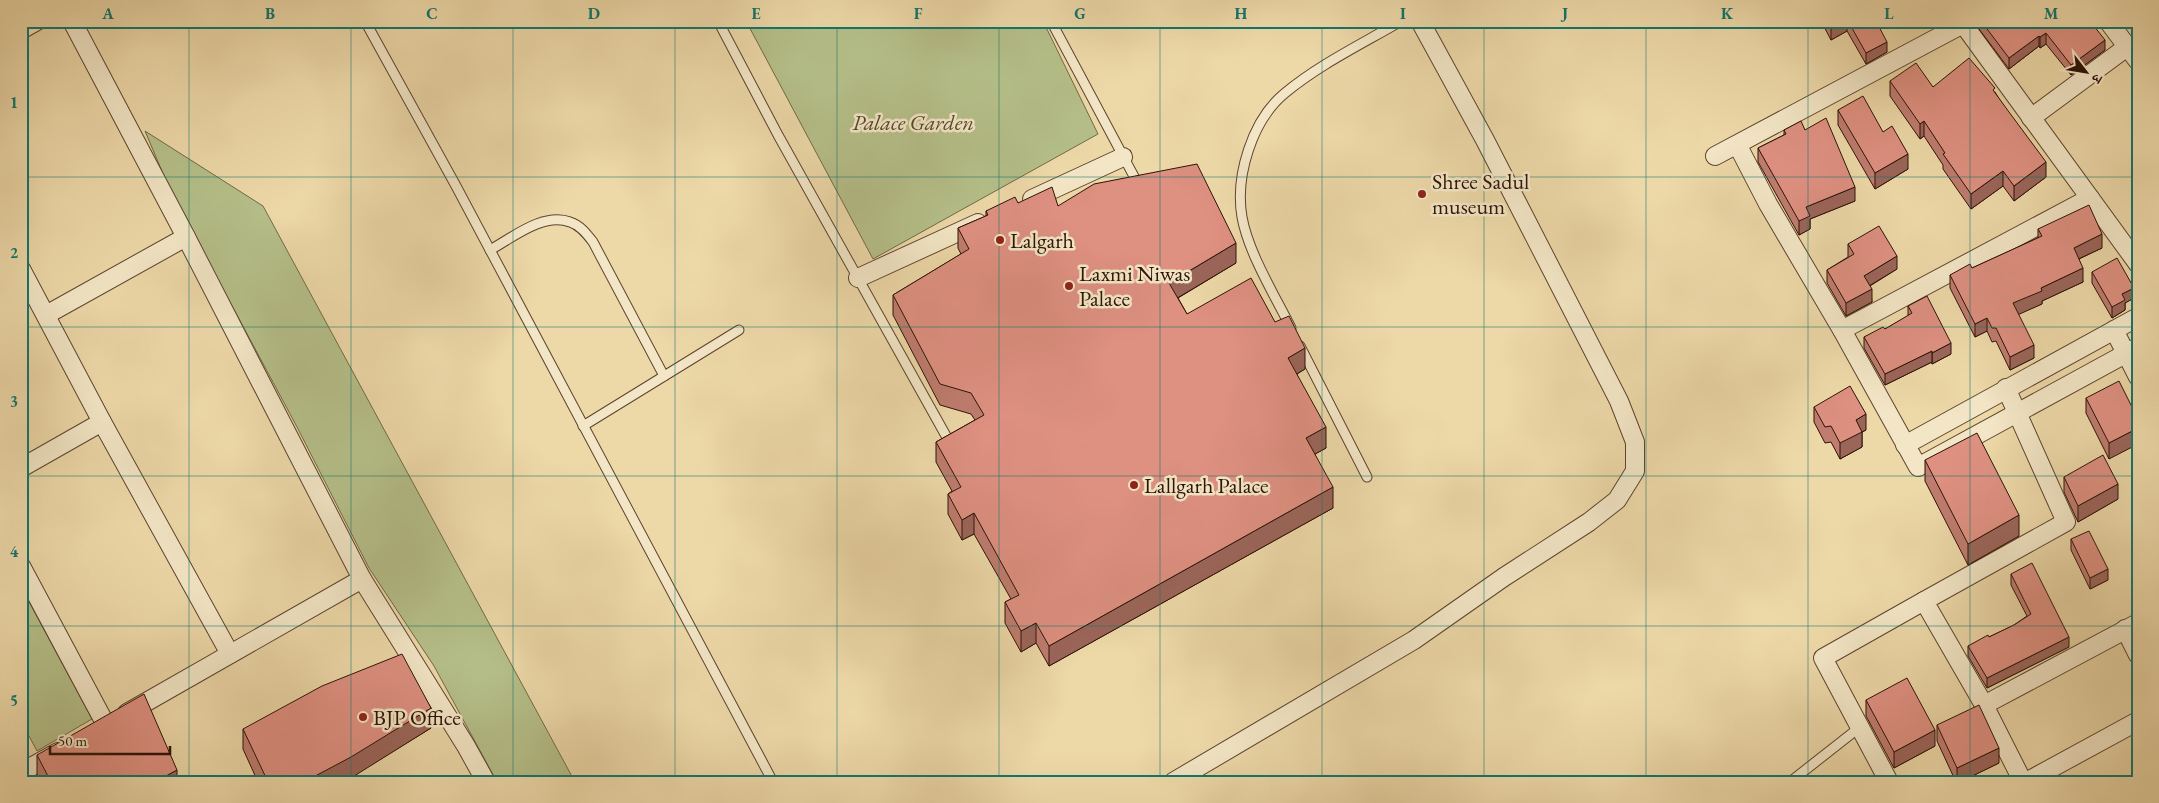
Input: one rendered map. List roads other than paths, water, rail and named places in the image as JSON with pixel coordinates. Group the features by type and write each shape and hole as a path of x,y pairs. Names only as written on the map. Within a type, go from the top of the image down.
{"street":[{"path":"21,30 37,21"},
{"path":"72,21 186,237 362,579 466,746 486,782"},
{"path":"1173,782 1414,640 1504,577 1589,522 1617,500 1635,471 1635,442 1619,401 1485,140 1420,21"},
{"path":"2031,118 2133,54 2108,21"},
{"path":"1716,156 1738,146 1962,23 2138,264"},
{"path":"1738,146 1768,204 1842,330 1918,467 2132,350"},
{"path":"1017,205 1124,157"},
{"path":"1842,330 2090,198"},
{"path":"858,278 991,218"},
{"path":"46,315 186,237"},
{"path":"21,269 102,422 230,654"},
{"path":"1906,445 2006,388 2138,317"},
{"path":"2114,330 2132,350 2138,377"},
{"path":"1889,782 1824,658 2066,522 2006,388"},
{"path":"21,468 102,422"},
{"path":"21,566 106,725"},
{"path":"89,734 362,579"},
{"path":"1924,601 1984,705 2024,782 2138,721"},
{"path":"1984,705 2131,626 2138,654"},
{"path":"26,782 22,772 72,744"}],"lane":[{"path":"365,21 490,250 772,782"},
{"path":"718,21 778,135 950,443"},
{"path":"1051,21 1138,184"},
{"path":"1367,477 1249,243 1242,217 1240,194 1244,163 1254,136 1270,108 1284,93 1317,70 1401,21"},
{"path":"490,250 537,224 554,220 569,222 582,229 593,242 664,376"},
{"path":"583,426 739,330"},
{"path":"1790,782 1860,727"}],"place":[{"name":"Shree Sadul museum","path":"1422,194"},
{"name":"Lalgarh","path":"1000,240"},
{"name":"Laxmi Niwas Palace","path":"1069,286"},
{"name":"Lallgarh Palace","path":"1134,485"},
{"name":"BJP Office","path":"363,717"}],"park label":[{"name":"Palace Garden","path":"913,122"}]}
